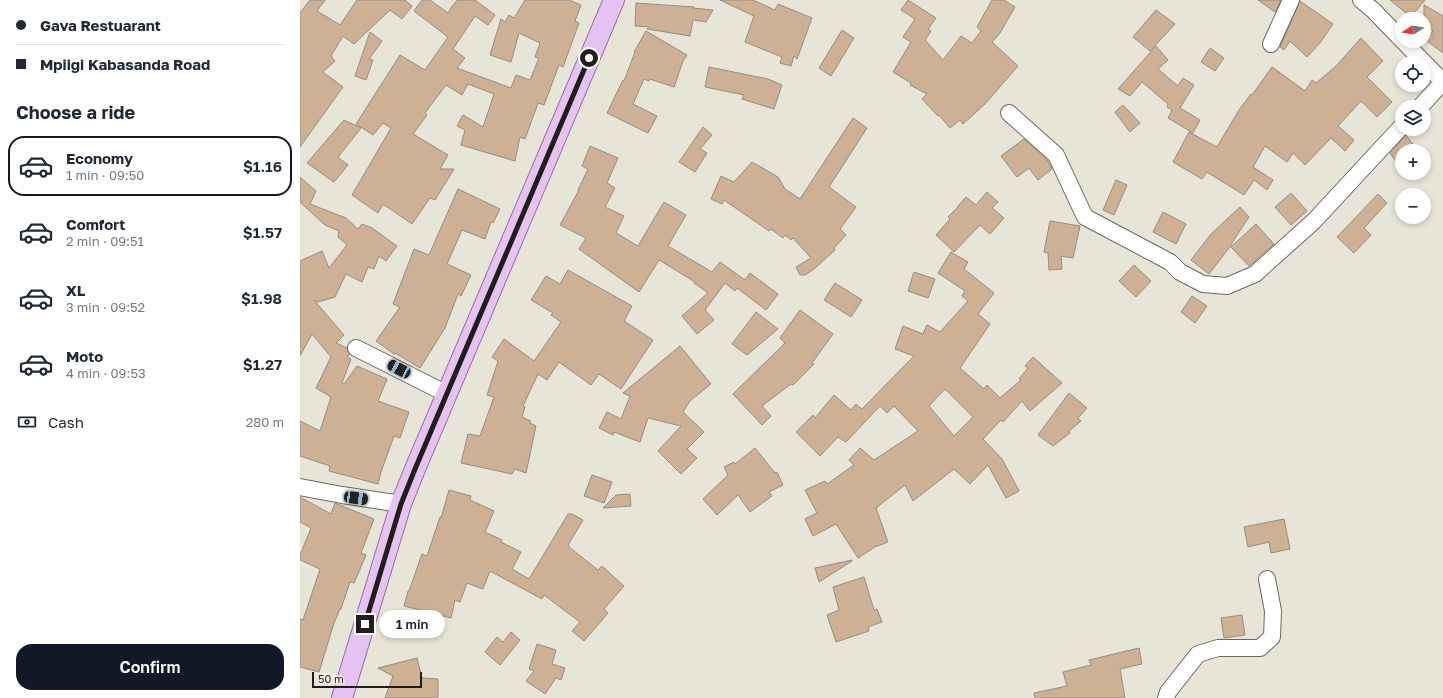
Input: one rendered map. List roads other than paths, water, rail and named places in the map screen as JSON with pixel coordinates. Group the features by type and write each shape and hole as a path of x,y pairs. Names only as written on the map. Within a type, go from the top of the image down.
{"main road":[{"path":"342,698 401,504 614,0"}],"street":[{"path":"1271,44 1291,0"},
{"path":"1361,0 1395,32"},
{"path":"1411,48 1443,82 1426,100"},
{"path":"1009,113 1056,155 1085,217 1170,262 1180,272 1202,284 1227,286 1255,274 1314,221 1395,134"},
{"path":"356,348 447,394"},
{"path":"300,487 401,504"},
{"path":"1166,698 1168,692 1198,654 1218,648 1260,648 1272,637 1273,611 1267,579"}]}
